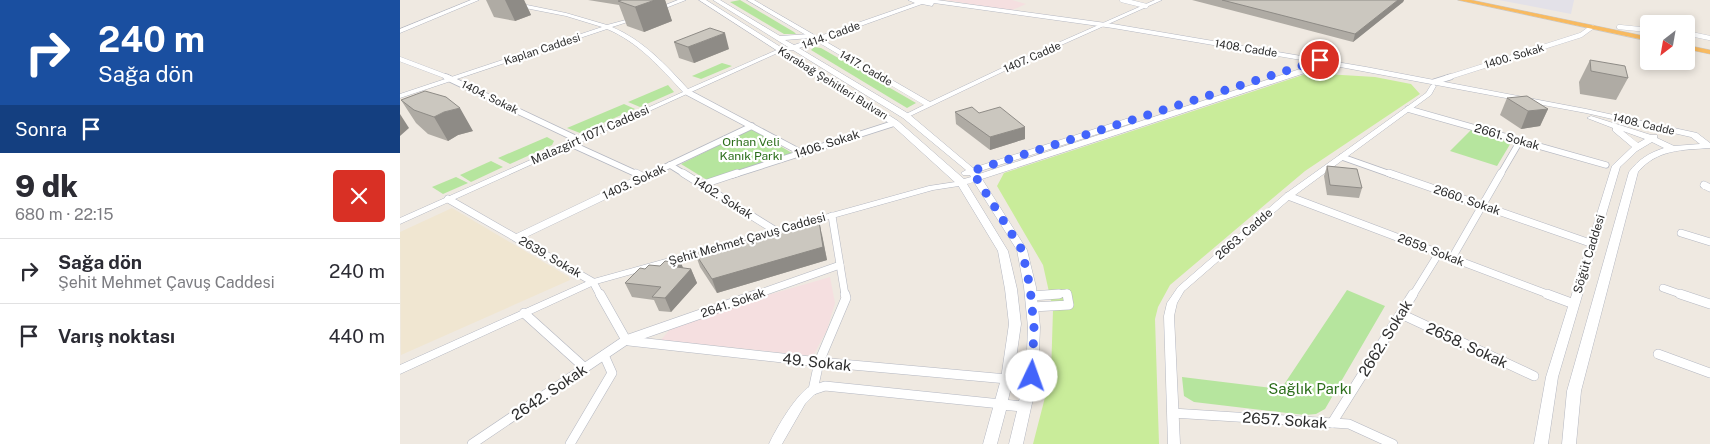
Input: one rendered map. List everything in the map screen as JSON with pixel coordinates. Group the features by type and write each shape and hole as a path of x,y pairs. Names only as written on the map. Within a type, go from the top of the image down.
{"highway":[{"path":"1462,0 1640,37"},
{"path":"1487,0 1640,30"},
{"path":"1695,43 1710,46"},
{"path":"1695,49 1710,52"}],"main road":[{"name":"Karabağ Şehitleri Bulvarı","path":"702,0 895,122 959,180 1003,251 1011,289 1015,324 1007,379 990,444"},
{"name":"Karabağ Şehitleri Bulvarı","path":"716,0 906,116 975,175 1022,250 1032,302 1034,327 1032,376 1016,444"},
{"name":"1414. Cadde","path":"781,50 911,0"},
{"name":"1408. Cadde","path":"911,0 1099,27 1287,60 1340,64 1570,113 1605,122 1651,138 1672,148"},
{"name":"1414. Cadde","path":"814,37 925,1"},
{"name":"1408. Cadde","path":"1099,27 1113,26 1586,111 1694,135 1710,146"},
{"path":"779,38 814,37"},
{"path":"975,175 1316,62"},
{"path":"959,180 1303,71 1340,64"},
{"path":"1605,122 1624,134 1637,147"},
{"name":"Söğüt Caddesi","path":"1541,444 1552,377 1616,166 1637,147 1651,138 1666,135 1694,135 1710,138"},
{"name":"Söğüt Caddesi","path":"1569,444 1574,391 1634,172 1641,161 1672,148 1710,146"},
{"path":"1001,404 1025,407"}],"street":[{"path":"400,31 476,0"},
{"name":"Kaplan Caddesi","path":"400,96 609,27 683,0"},
{"name":"1417. Cadde","path":"750,0 930,105"},
{"path":"1122,0 1146,6"},
{"name":"1407. Cadde","path":"906,116 1019,62 1159,0"},
{"path":"513,5 561,13 609,27 643,48 687,92 802,153"},
{"name":"1400. Sokak","path":"1433,84 1581,35 1592,27"},
{"path":"1695,35 1710,38"},
{"name":"Malazgirt 1071 Caddesi","path":"400,221 781,50"},
{"name":"1404. Sokak","path":"400,59 452,79 579,140"},
{"name":"2663. Cadde","path":"1174,444 1169,316 1172,303 1181,289 1288,196 1429,94 1433,84"},
{"name":"2661. Sokak","path":"1408,109 1606,165"},
{"name":"1406. Sokak","path":"701,185 895,122"},
{"name":"1403. Sokak","path":"516,238 752,126"},
{"path":"1452,258 1520,141"},
{"path":"571,144 644,177"},
{"name":"2660. Sokak","path":"1342,157 1593,244"},
{"name":"1402. Sokak","path":"670,165 776,231"},
{"name":"Şehit Mehmet Çavuş Caddesi","path":"400,370 593,282 959,180"},
{"name":"2659. Sokak","path":"1288,196 1574,304"},
{"name":"2639. Sokak","path":"448,199 593,282 626,340"},
{"path":"776,444 801,401 813,390 818,362 846,298 832,216"},
{"path":"1681,233 1710,242"},
{"name":"2662. Sokak","path":"1332,423 1439,253"},
{"name":"2641. Sokak","path":"626,340 840,265"},
{"path":"1664,288 1710,304"},
{"path":"524,313 585,368"},
{"name":"2658. Sokak","path":"1401,314 1534,376"},
{"name":"49. Sokak","path":"626,340 818,362 1007,379"},
{"name":"2642. Sokak","path":"472,444 626,340"},
{"path":"1658,354 1710,373"},
{"path":"570,444 612,373 604,355"},
{"name":"49. Sokak","path":"813,390 825,386 1001,404"},
{"name":"2657. Sokak","path":"1172,412 1349,424 1393,444"}],"shaded area":[{"path":"946,0 1012,0 1026,4 1010,11"},
{"path":"1499,0 1574,0 1571,14"},
{"path":"452,208 569,277 570,280 401,355 400,232"},
{"path":"830,277 835,303 827,330 813,356 661,340 670,329 733,305"}],"green space":[{"path":"740,0 796,34 784,34 730,2"},
{"path":"814,47 821,48 916,103 907,108 811,50"},
{"path":"722,63 732,66 701,79 692,76"},
{"path":"1309,73 1375,77 1411,84 1420,94 1305,171 1170,285 1158,307 1155,319 1159,444 1033,444 1051,374 1053,310 1043,265 997,186 1004,173"},
{"path":"668,85 674,92 640,107 628,102"},
{"path":"624,104 635,109 580,133 567,128"},
{"name":"Orhan Veli Kanık Parkı","path":"751,129 792,153 707,180 681,164"},
{"path":"1471,130 1512,141 1497,166 1450,151"},
{"path":"547,137 554,141 552,145 510,164 498,158"},
{"path":"491,161 503,167 471,182 460,175"},
{"path":"456,177 468,183 443,194 432,187"},
{"name":"Sağlık Parkı","path":"1347,290 1385,306 1325,409 1316,414 1305,415 1194,402 1184,396 1182,377 1281,389"}],"building":[{"path":"655,0 635,7 618,1"},
{"path":"1222,0 1398,0 1355,34"},
{"path":"710,28 725,33 688,47 674,42"},
{"path":"1590,60 1625,66 1628,78 1591,71"},
{"path":"425,91 446,97 460,108 434,117 414,110 401,100"},
{"path":"1527,96 1548,109 1528,111 1507,98"},
{"path":"972,107 979,113 1000,107 1025,127 990,137 955,112"},
{"path":"1327,166 1357,169 1362,188 1330,185"},
{"path":"819,221 823,247 712,279 695,253"},
{"path":"665,261 681,263 677,267 691,269 665,298 652,297 661,287 625,283 640,268 645,269 649,265 660,266"}],"route":[{"path":"1032,376 1034,327 1030,287 1022,250 972,171 1320,60"}]}
